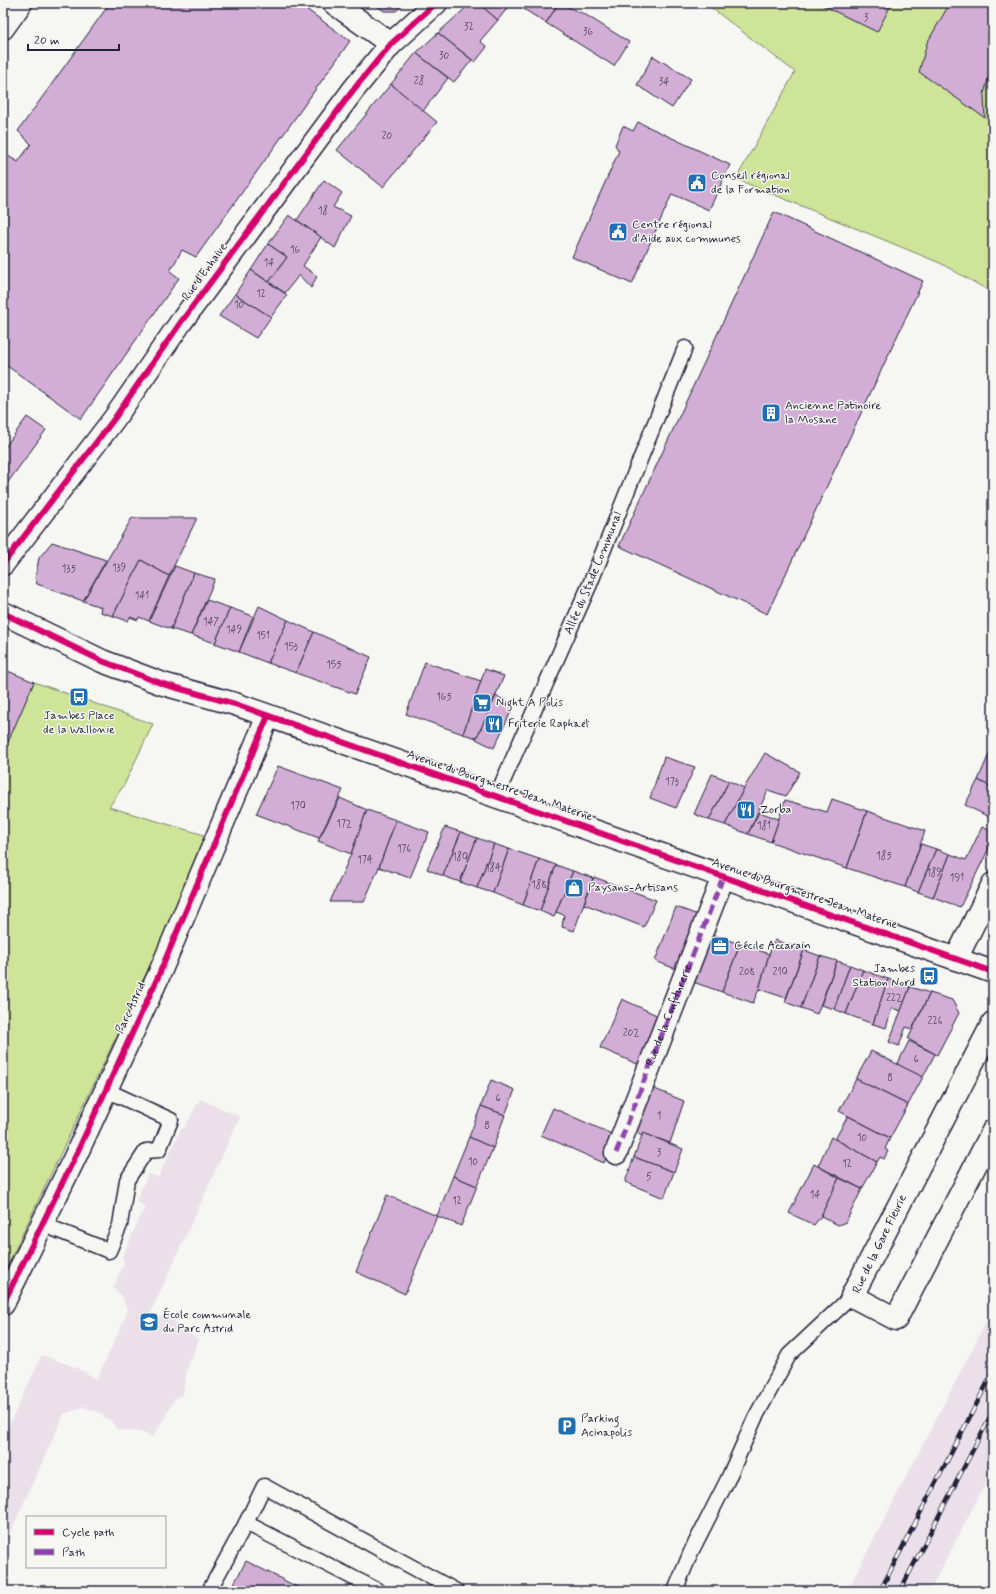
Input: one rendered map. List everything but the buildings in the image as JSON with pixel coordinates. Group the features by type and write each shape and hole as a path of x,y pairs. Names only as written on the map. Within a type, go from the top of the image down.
{"street":[{"path":"3,28 21,3"},
{"path":"334,3 391,44"},
{"name":"Rue d'Enhaive","path":"3,564 114,419 181,322 354,88 391,44 436,3"},
{"name":"Avenue du Bourgmestre Jean Materne","path":"3,613 102,661 163,684 235,704 993,972"},
{"name":"Parc Astrid","path":"3,1304 106,1090 158,977 268,716"},
{"name":"Rue de la Confiturerie","path":"616,1153 723,877"},
{"path":"956,959 993,884"},
{"name":"Rue de la Gare Fleurie","path":"993,1023 852,1296 896,1319 993,1130"}],"lane":[{"name":"Allée du Stade Communal","path":"496,796 590,584 685,348"},
{"path":"42,1224 109,1250 120,1225 127,1180 146,1150 159,1150 171,1120 106,1090"},
{"path":"675,1591 691,1552 727,1481 755,1418 789,1355 852,1296"},
{"path":"209,1591 246,1523 264,1486 456,1591"},
{"path":"246,1523 379,1591"}],"shaded area":[{"name":"École communale du Parc Astrid","path":"200,1099 240,1117 150,1314 157,1317 171,1317 178,1326 199,1340 187,1369 183,1394 175,1399 153,1437 140,1432 116,1429 112,1422 103,1416 103,1414 83,1407 64,1414 3,1549 3,1438 42,1355 75,1367 97,1379 128,1311 122,1296 113,1288 124,1263 122,1257 145,1207 136,1201 148,1174 158,1177 181,1129 185,1127"},
{"path":"993,1309 993,1469 930,1591 847,1591"}],"green space":[{"path":"705,3 993,3 993,293 940,263 736,179 795,72"},
{"path":"34,682 153,724 124,785 109,807 211,837 3,1275 3,751"}],"railway":[{"path":"880,1591 993,1372"},
{"path":"900,1591 993,1411"}],"marked path":[{"path":"616,1153 723,877"}],"cycle path":[{"path":"3,564 114,419 181,322 354,89 391,44 436,3"},
{"path":"3,613 102,661 163,684 235,704 993,972"},
{"path":"3,1304 75,1157 158,977 268,716"}],"place":[{"name":"Conseil régional de la Formation","path":"697,183"},
{"name":"Centre régional d'Aide aux communes","path":"618,232"},
{"name":"Ancienne Patinoire la Mosane","path":"771,413"},
{"name":"Jambes Place de la Wallonie","path":"79,697"},
{"name":"Night A Polis","path":"482,703"},
{"name":"Friterie Raphaël","path":"494,724"},
{"name":"Zorba","path":"746,810"},
{"name":"Paysans-Artisans","path":"574,888"},
{"name":"Cécile Accarain","path":"720,946"},
{"name":"Jambes Station Nord","path":"929,976"},
{"name":"École communale du Parc Astrid","path":"149,1322"},
{"name":"Parking Acinapolis","path":"567,1426"}]}
